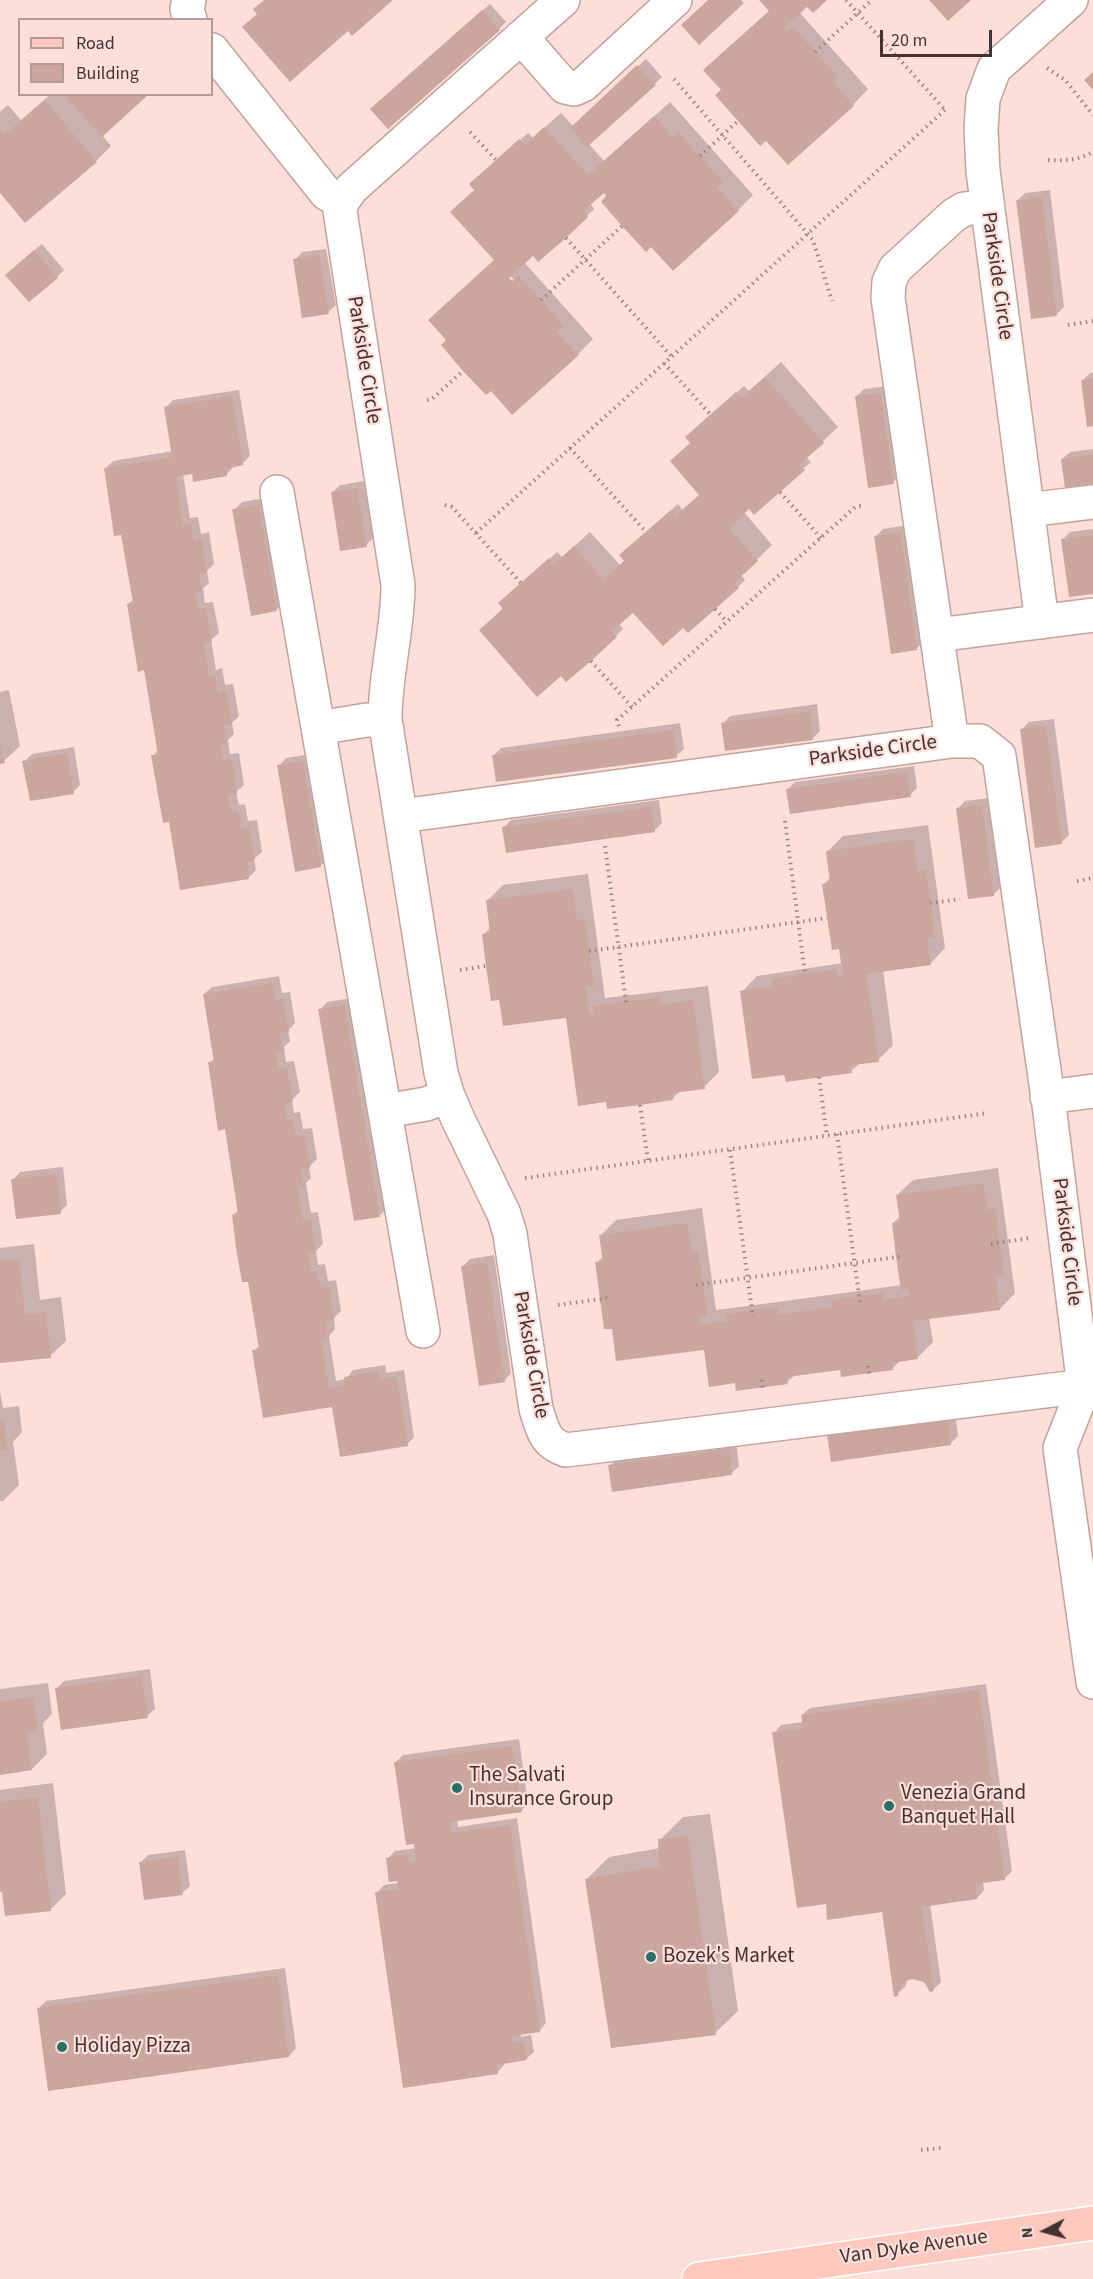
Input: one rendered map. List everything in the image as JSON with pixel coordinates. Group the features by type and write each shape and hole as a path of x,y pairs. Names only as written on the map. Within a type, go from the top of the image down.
{"main road":[{"name":"Van Dyke Avenue","path":"699,2279 746,2276 1093,2223"}],"street":[{"path":"189,0 187,9 189,18"},
{"path":"213,51 326,193 342,202 352,188 563,0"},
{"path":"521,37 566,87 574,89 583,85 675,0"},
{"name":"Parkside Circle","path":"1042,622 982,171 981,129 983,99 994,69 1071,0"},
{"name":"Parkside Circle","path":"342,202 341,218 398,585 398,606 387,677 385,719 441,1073 448,1096 507,1224 536,1409 544,1435 554,1446 566,1450 1090,1388"},
{"path":"952,741 888,298 889,282 895,270 954,215 964,209 987,206"},
{"path":"277,492 423,1331"},
{"path":"1028,510 1093,502"},
{"path":"937,634 1093,615"},
{"path":"318,728 385,719"},
{"name":"Parkside Circle","path":"400,816 952,741 980,741 999,756 1090,1388 1060,1448 1093,1682"},
{"path":"1047,1097 1093,1091"},
{"path":"385,1111 426,1104 448,1096"}],"path":[{"path":"846,0 953,118"},
{"path":"815,52 872,0"},
{"path":"1042,65 1065,80 1093,115"},
{"path":"674,79 813,240 832,301"},
{"path":"476,533 945,110"},
{"path":"700,156 738,121"},
{"path":"464,124 496,160"},
{"path":"1048,160 1061,161 1085,157 1093,153"},
{"path":"541,300 622,226"},
{"path":"566,238 672,357"},
{"path":"1068,325 1093,321"},
{"path":"664,363 711,415"},
{"path":"427,400 432,399 463,371"},
{"path":"570,448 646,532"},
{"path":"780,492 821,537"},
{"path":"445,505 452,507 521,583"},
{"path":"619,726 618,720 855,507 861,506"},
{"path":"715,609 727,622"},
{"path":"591,661 633,707"},
{"path":"785,821 805,974"},
{"path":"605,846 626,1002"},
{"path":"1077,880 1093,878"},
{"path":"930,903 960,899"},
{"path":"589,951 827,918"},
{"path":"456,970 486,966"},
{"path":"819,1077 827,1136"},
{"path":"640,1105 648,1161"},
{"path":"520,1179 988,1113"},
{"path":"837,1134 860,1303"},
{"path":"730,1150 753,1317"},
{"path":"992,1244 1039,1237"},
{"path":"696,1285 904,1256"},
{"path":"554,1305 608,1298"},
{"path":"868,1366 869,1373"},
{"path":"762,1380 763,1387"},
{"path":"921,2150 940,2148"}],"building":[{"path":"264,0 393,0 352,36 348,31 290,82 242,27 257,14 253,9"},
{"path":"708,0 741,0 744,3 699,45 681,25"},
{"path":"759,0 827,0 813,13 807,7 784,28 787,32 793,27 838,77 832,82 854,106 788,165 766,141 760,146 715,95 721,90 703,70 769,11"},
{"path":"929,0 971,0 948,21"},
{"path":"482,10 500,30 388,129 370,109"},
{"path":"637,65 656,85 587,147 570,128"},
{"path":"1093,72 1093,90 1084,80"},
{"path":"65,96 147,96 102,137"},
{"path":"45,100 97,162 25,223 0,193 0,129 4,135"},
{"path":"654,116 673,137 678,132 700,156 723,182 717,187 739,211 673,271 651,247 646,252 622,226 601,202 606,196 604,193 583,211 588,217 566,238 538,262 533,256 509,278 512,281 519,276 541,300 564,326 557,332 579,355 512,415 491,391 486,395 463,371 441,345 446,340 428,320 494,260 450,212 474,190 469,184 519,139 525,145 544,127 588,175"},
{"path":"1042,197 1057,316 1031,319 1016,200"},
{"path":"34,250 58,278 29,302 5,275"},
{"path":"319,255 329,314 302,318 293,259"},
{"path":"765,377 824,443 799,465 805,470 754,515 749,509 729,528 758,561 734,583 739,588 688,633 683,628 663,646 633,613 612,631 617,637 591,661 566,682 561,676 537,697 479,630 503,609 498,603 549,558 554,564 574,546 603,579 624,561 619,555 670,511 675,516 699,495 670,461 690,443 685,437 736,392 741,398"},
{"path":"1093,378 1093,426 1087,427 1081,380"},
{"path":"881,393 894,484 868,488 855,396"},
{"path":"232,396 243,465 226,469 227,476 193,482 192,474 176,477 183,525 191,523 194,540 202,539 207,573 199,574 202,591 195,592 198,609 206,608 212,642 204,643 209,676 215,675 218,692 226,691 232,724 224,726 227,743 221,744 223,761 232,759 237,794 228,795 232,812 238,811 241,828 249,827 255,860 247,862 249,879 180,890 169,822 163,823 151,755 158,755 144,670 138,672 127,604 133,603 121,535 114,536 104,468 172,457 164,407"},
{"path":"1093,454 1093,484 1065,488 1061,459"},
{"path":"357,488 367,547 340,551 331,492"},
{"path":"259,505 277,611 251,616 232,509"},
{"path":"901,532 917,650 891,654 874,536"},
{"path":"1093,535 1093,594 1069,597 1061,539"},
{"path":"810,711 813,740 725,751 721,723"},
{"path":"1046,726 1062,844 1035,848 1020,729"},
{"path":"673,730 677,758 496,782 492,755"},
{"path":"0,743 5,763 0,764"},
{"path":"67,753 74,794 30,801 22,761"},
{"path":"303,761 321,867 295,872 277,765"},
{"path":"907,772 911,797 790,814 786,789"},
{"path":"982,805 994,896 968,899 956,808"},
{"path":"652,807 655,832 506,853 502,827"},
{"path":"913,839 918,871 926,870 935,937 927,938 931,965 866,974 879,1062 851,1065 852,1073 786,1082 784,1075 752,1079 740,991 772,986 771,979 837,969 838,978 843,977 839,949 832,950 822,884 830,882 826,851"},
{"path":"573,889 577,920 585,919 594,986 586,987 590,1014 594,1014 593,1006 660,997 661,1005 693,1000 705,1089 672,1093 673,1100 640,1105 607,1109 606,1102 578,1106 566,1018 503,1026 499,1000 491,1001 486,966 482,934 490,933 486,900"},
{"path":"272,983 275,1000 283,998 289,1032 280,1033 283,1050 276,1052 279,1069 287,1068 293,1101 285,1103 287,1120 293,1119 296,1135 304,1135 310,1168 301,1170 304,1187 298,1187 303,1220 311,1219 316,1253 308,1254 311,1271 317,1271 321,1288 329,1286 334,1320 326,1321 328,1338 321,1340 329,1388 345,1385 344,1377 378,1371 379,1379 397,1377 408,1446 340,1457 332,1407 263,1418 252,1350 259,1349 248,1282 242,1282 236,1248 232,1215 238,1214 225,1129 218,1131 208,1062 214,1062 203,994"},
{"path":"345,1005 380,1217 354,1221 318,1009"},
{"path":"56,1174 61,1214 16,1219 11,1179"},
{"path":"983,1183 987,1210 995,1208 1004,1275 996,1277 1000,1310 913,1321 918,1359 892,1363 893,1370 841,1377 840,1370 787,1377 788,1384 736,1391 735,1383 709,1387 704,1350 616,1361 612,1329 604,1329 595,1262 603,1262 599,1235 687,1223 691,1251 698,1250 703,1284 707,1317 700,1318 701,1324 727,1321 725,1314 752,1310 777,1307 779,1314 805,1311 831,1307 831,1300 883,1293 883,1300 910,1296 908,1289 901,1290 896,1257 892,1223 900,1222 896,1195"},
{"path":"19,1259 25,1314 46,1312 51,1358 0,1363 0,1261"},
{"path":"487,1262 505,1382 479,1386 461,1266"},
{"path":"948,1419 951,1445 831,1462 827,1435"},
{"path":"0,1421 4,1421 7,1449 0,1450"},
{"path":"729,1449 732,1475 612,1492 608,1465"},
{"path":"142,1676 148,1718 61,1730 55,1688"},
{"name":"Venezia Grand Banquet Hall","path":"979,1690 1005,1880 975,1884 977,1899 922,1907 934,1991 930,1992 924,1982 912,1979 906,1981 899,1990 898,1996 894,1997 882,1912 827,1920 826,1904 797,1908 772,1732 803,1728 801,1715"},
{"path":"33,1697 38,1731 27,1732 32,1770 0,1775 0,1702"},
{"path":"512,1746 522,1812 450,1822 451,1833 510,1825 540,2032 512,2036 514,2043 524,2042 527,2060 497,2065 498,2074 403,2088 375,1892 399,1889 397,1881 389,1882 386,1858 408,1854 409,1862 416,1861 414,1844 406,1845 394,1762"},
{"path":"38,1797 51,1911 5,1916 2,1892 0,1892 0,1802"},
{"name":"Bozek's Market","path":"688,1836 716,2035 611,2048 585,1879 659,1866 658,1839"},
{"path":"178,1857 183,1895 144,1900 139,1862"},
{"path":"278,1975 289,2057 48,2091 37,2008"}],"place":[{"name":"The Salvati Insurance Group","path":"457,1788"},
{"name":"Venezia Grand Banquet Hall","path":"889,1806"},
{"name":"Bozek's Market","path":"651,1957"},
{"name":"Holiday Pizza","path":"62,2047"}]}
